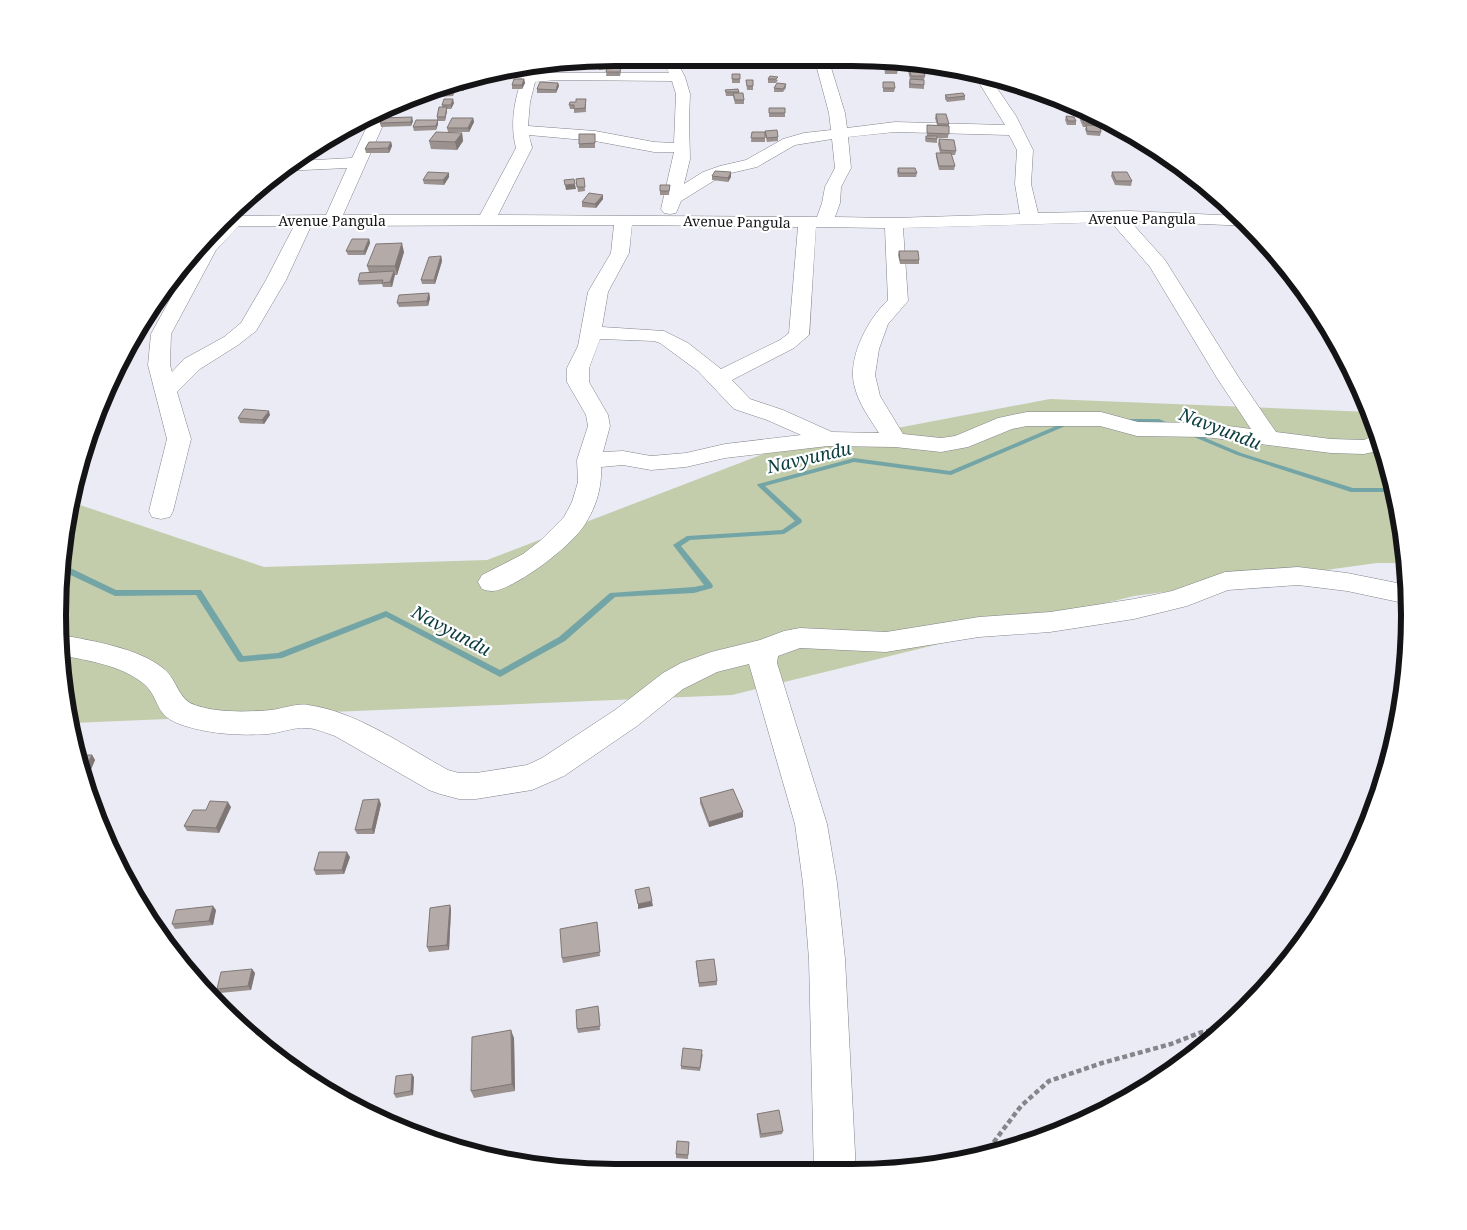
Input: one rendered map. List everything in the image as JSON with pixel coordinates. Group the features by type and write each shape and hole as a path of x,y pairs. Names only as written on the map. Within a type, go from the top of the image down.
{"street":[{"path":"668,220 682,158 681,120 683,94 672,66"},
{"path":"717,379 787,344 799,335 815,223 831,203 833,187 843,168 843,150 838,134 837,113 823,66"},
{"path":"486,221 524,148 519,130 520,116 530,74 527,74"},
{"path":"529,78 556,76 678,77"},
{"path":"987,83 1008,116 1025,150 1024,184 1030,219"},
{"path":"332,221 377,121"},
{"path":"673,198 709,176 726,169 751,164 765,158 789,142 804,138 895,127 1015,130"},
{"path":"519,130 595,136 654,147 682,148"},
{"path":"302,165 358,163"},
{"name":"Avenue Pangula","path":"233,221 668,220 894,223 1161,216 1230,218"},
{"path":"1117,218 1158,264 1228,378 1269,439"},
{"path":"165,392 192,364 231,341 249,327 276,280 305,221"},
{"path":"491,582 532,560 550,546 575,521 584,502 590,482 589,460 599,426 594,409 578,382 578,368 588,346 598,292 620,253 623,221"},
{"path":"894,223 898,302 881,318 873,336 866,359 864,383 880,417 895,440"},
{"path":"162,511 178,439 176,424 165,392 159,365 161,334 210,245"},
{"path":"591,333 657,335 668,339 682,347 706,366 742,404 775,415 828,439"},
{"path":"589,460 623,458 651,462 686,460 725,451 828,439 895,440 941,445 960,442 1006,423 1027,419 1101,419 1137,429 1206,430 1354,448 1374,445"},
{"path":"67,646 108,654 145,670 156,678 174,708 186,715 225,722 269,722 306,716 322,720 346,728 440,782 459,786 491,784 532,777 553,767 626,718 673,681 691,670 767,649 784,641 800,638 886,642 979,627 1050,622 1142,607 1177,598 1225,581 1266,577 1298,576 1400,594"},
{"path":"767,649 763,663 811,824 820,883 827,959 835,1164"}],"path":[{"path":"991,1146 1021,1106 1048,1081 1211,1030"}],"green space":[{"path":"1050,399 1362,412 1382,473 1390,508 1398,563 1377,563 1134,596 732,695 77,723 67,651 66,615 67,579 78,504 264,567 487,560 766,453"}],"building":[{"path":"884,67 897,68 898,70 885,70"},
{"path":"607,68 621,68 620,72 606,72"},
{"path":"910,69 924,71 925,76 911,76"},
{"path":"732,74 740,74 740,79 732,79"},
{"path":"770,76 778,77 776,79 768,79"},
{"path":"514,79 524,79 522,85 512,85"},
{"path":"910,79 924,80 924,85 910,84"},
{"path":"746,80 753,80 753,86 747,86"},
{"path":"540,82 558,83 556,90 537,89"},
{"path":"883,82 894,82 895,88 883,88"},
{"path":"777,83 786,84 783,89 774,88"},
{"path":"738,89 739,92 726,92 725,90"},
{"path":"733,93 743,93 744,100 735,100"},
{"path":"963,93 965,96 948,98 945,95"},
{"path":"444,99 453,99 451,105 442,105"},
{"path":"576,99 586,99 585,108 574,109 574,105 569,105 570,102 576,102"},
{"path":"439,107 447,107 445,117 437,117"},
{"path":"769,108 785,108 785,113 769,113"},
{"path":"936,114 946,114 949,124 938,124"},
{"path":"1066,116 1074,117 1076,121 1068,121"},
{"path":"412,117 411,122 380,123 383,118"},
{"path":"1081,117 1095,123 1084,123"},
{"path":"452,118 473,118 468,128 447,128"},
{"path":"416,120 438,120 436,126 413,127"},
{"path":"927,125 949,126 949,134 927,133"},
{"path":"1086,125 1100,126 1101,132 1087,131"},
{"path":"777,130 778,137 767,138 765,131"},
{"path":"436,132 462,133 455,142 429,141"},
{"path":"752,132 765,132 765,138 751,138"},
{"path":"579,134 595,134 595,143 579,144"},
{"path":"926,136 937,136 937,139 926,138"},
{"path":"939,139 954,140 956,151 941,150"},
{"path":"369,142 391,142 388,148 365,149"},
{"path":"936,153 951,153 955,166 939,166"},
{"path":"898,168 915,168 917,173 899,173"},
{"path":"715,171 731,172 728,178 712,176"},
{"path":"428,172 449,173 443,180 423,180"},
{"path":"1112,172 1127,172 1132,181 1116,181"},
{"path":"584,178 585,187 577,187 576,179"},
{"path":"574,179 575,184 565,185 564,180"},
{"path":"660,185 670,185 669,191 660,191"},
{"path":"589,193 603,195 595,204 582,202"},
{"path":"352,239 369,239 364,251 346,251"},
{"path":"402,243 395,266 367,266 376,244"},
{"path":"899,251 918,251 919,260 900,260"},
{"path":"441,256 434,280 421,280 429,257"},
{"path":"394,271 390,282 382,283 383,280 358,281 360,273"},
{"path":"429,293 427,301 397,303 399,295"},
{"path":"244,409 269,411 262,420 238,418"},
{"path":"85,755 92,755 87,765"},
{"path":"733,789 743,812 709,822 700,798"},
{"path":"379,799 372,829 355,830 363,800"},
{"path":"210,801 228,802 216,828 184,826 193,810 206,810"},
{"path":"319,852 347,852 342,870 314,870"},
{"path":"649,887 652,901 638,904 635,890"},
{"path":"450,905 447,945 427,947 430,908"},
{"path":"213,906 209,921 172,924 176,910"},
{"path":"597,922 600,952 562,958 560,929"},
{"path":"714,959 717,981 699,983 696,961"},
{"path":"252,969 248,986 217,989 221,972"},
{"path":"598,1006 600,1026 577,1029 576,1010"},
{"path":"511,1030 512,1084 471,1091 472,1037"},
{"path":"683,1048 702,1050 700,1068 681,1066"},
{"path":"412,1074 411,1091 394,1094 396,1076"},
{"path":"779,1110 783,1131 761,1134 757,1114"},
{"path":"677,1141 689,1142 688,1155 676,1154"}],"waterway":[{"name":"Navyundu","path":"1127,421 1159,421 1172,426"},
{"name":"Navyundu","path":"68,570 115,593 198,592 241,659 279,656 386,614 500,674 562,639 613,595 694,590 709,586 677,545 689,538 784,532 799,521 760,485 854,460 951,473 1068,423"},
{"name":"Navyundu","path":"1189,433 1239,454 1353,490 1386,490"}]}
